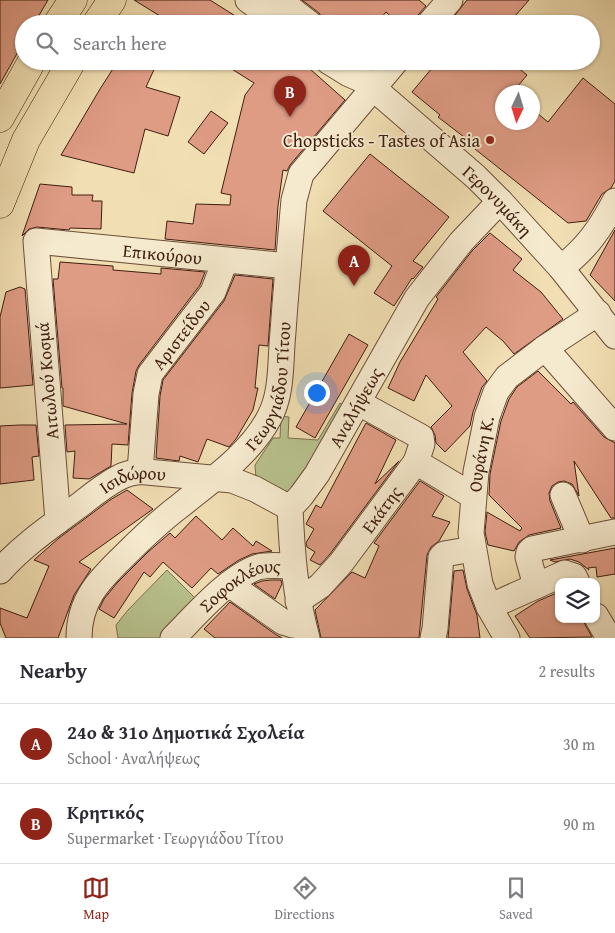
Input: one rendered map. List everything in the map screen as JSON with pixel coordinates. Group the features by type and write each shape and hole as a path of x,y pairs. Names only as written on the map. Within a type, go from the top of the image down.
{"main road":[{"path":"63,15 73,0"},
{"path":"102,15 112,0"},
{"path":"0,118 27,70"},
{"path":"0,204 26,140 67,70"}],"street":[{"path":"248,0 269,15"},
{"path":"279,0 298,15"},
{"path":"437,15 450,0"},
{"name":"Γερονυμάκη","path":"343,70 349,74 363,77 476,176 561,268 615,336"},
{"name":"Γεωργιάδου Τίτου","path":"79,638 82,612 86,602 90,593 106,573 161,521 215,478 254,440 274,408 278,387 294,200 301,174 363,77 377,70"},
{"name":"Αναλήψεως","path":"290,508 317,474 417,298 461,242 500,201"},
{"path":"561,268 582,251 593,238 615,201"},
{"name":"Επικούρου","path":"36,241 288,266"},
{"name":"Αιτωλού Κοσμά","path":"36,241 58,520"},
{"name":"Αριστείδου","path":"140,471 146,394 150,374 213,292 225,261"},
{"name":"Ουράνη Κ.","path":"507,638 489,607 480,584 471,533 472,496 483,433 491,403 496,392 507,377 545,348 598,313"},
{"path":"545,348 615,428"},
{"path":"359,403 421,437 422,444 416,462 472,496"},
{"name":"Εκάτης","path":"298,601 320,586 341,563 416,462"},
{"name":"Ισιδώρου","path":"0,571 20,550 58,520 118,478 140,471 215,478 243,484 290,508"},
{"path":"564,495 582,540"},
{"path":"290,508 293,566 305,631"},
{"path":"536,586 528,557 532,549 615,532"},
{"path":"433,638 441,557 444,554 473,549"},
{"name":"Σοφοκλέους","path":"173,638 229,584 258,567 271,565 293,566"},
{"path":"489,607 565,573 575,578"},
{"path":"229,584 283,622 305,631"},
{"path":"600,623 609,638"}],"green space":[{"path":"340,403 347,408 290,492 269,488 256,478 255,465 273,438 280,438 281,416 289,417 288,438 318,440"},
{"path":"167,570 201,604 167,638 118,638 116,625"}],"building":[{"path":"0,0 48,0 39,15 15,15 15,57 0,84"},
{"path":"134,0 210,0 234,15 158,15"},
{"path":"302,0 419,0 426,6 418,15 389,15 386,12 384,15 320,15"},
{"path":"467,0 529,0 516,15 455,15"},
{"path":"112,70 154,70 146,87 180,97 168,136 145,129 134,173 61,155"},
{"path":"233,70 311,70 345,100 287,171 283,170 275,250 165,239 167,221 193,224 196,204 230,205 231,195 221,193 245,95 254,83"},
{"path":"430,70 521,70 527,75 519,85 495,85 495,130 540,130 540,116 548,122 583,78 615,104 615,181 611,188 602,194 586,221 568,223 475,149 477,147 438,117 440,115 412,92"},
{"path":"211,111 228,123 204,154 188,142"},
{"path":"370,154 449,217 413,261 423,267 412,278 394,306 374,293 392,266 323,211"},
{"path":"40,184 72,187 72,195 93,195 92,201 102,201 101,229 70,228 69,230 37,227 29,229 22,236"},
{"path":"615,230 615,301 590,275"},
{"path":"490,233 522,259 513,270 541,292 563,319 514,354 503,341 486,327 463,352 487,381 482,387 470,426 445,452 436,443 431,427 452,406 426,375 414,401 388,388 400,362 438,299 436,297 472,251"},
{"path":"60,262 113,266 113,270 161,274 161,268 205,272 200,285 136,371 132,393 128,445 112,444 111,466 89,479 73,478 75,451 67,452 65,425 127,424 63,406 53,279 58,279"},
{"path":"235,275 273,279 268,346 259,345 255,388 258,388 253,410 236,439 229,447 207,439 198,462 180,456 179,461 156,458 160,396 163,380 224,301"},
{"path":"20,287 25,289 33,385 0,388 0,317 6,292"},
{"path":"349,334 368,345 315,438 296,427"},
{"path":"538,371 571,404 573,402 604,437 615,443 615,518 611,518 574,461 579,496 572,484 564,481 552,486 549,493 550,501 561,528 529,535 519,542 514,551 488,545 485,532 487,512 520,531 522,528 489,495 490,474 501,421 509,399 517,387"},
{"path":"366,423 396,440 375,484 399,461 320,565 310,560 315,552 307,547 306,543 314,529 306,524 316,505 321,508"},
{"path":"36,425 39,456 32,457 34,480 0,484 0,426"},
{"path":"420,481 444,496 432,516 450,522 439,541 431,547 427,555 419,638 321,638 315,610 352,572 365,578 379,546 374,543"},
{"path":"127,490 153,509 79,562 91,569 74,595 58,638 6,638 0,623 0,608 27,618 49,566 34,560 59,538 110,500"},
{"path":"196,516 222,540 233,528 253,546 256,541 272,551 252,554 218,574 211,568 192,588 163,562 150,577 144,572 114,618 99,609 104,599 117,583 148,552 170,533 175,538"},
{"path":"615,548 615,574 597,577 596,567 588,568 589,570 579,562 570,559 555,562 550,560"},
{"path":"463,570 467,589 477,615 480,638 448,638 454,571"},
{"path":"281,580 282,584 275,599 254,584"},
{"path":"555,594 555,623 584,623 592,637 530,638 515,616 538,601"},
{"path":"230,602 282,638 215,638 204,629"}],"place":[{"name":"Κρητικός","path":"290,117"},
{"name":"Chopsticks - Tastes of Asia","path":"490,140"},
{"name":"24ο & 31ο Δημοτικά Σχολεία","path":"354,286"}]}
